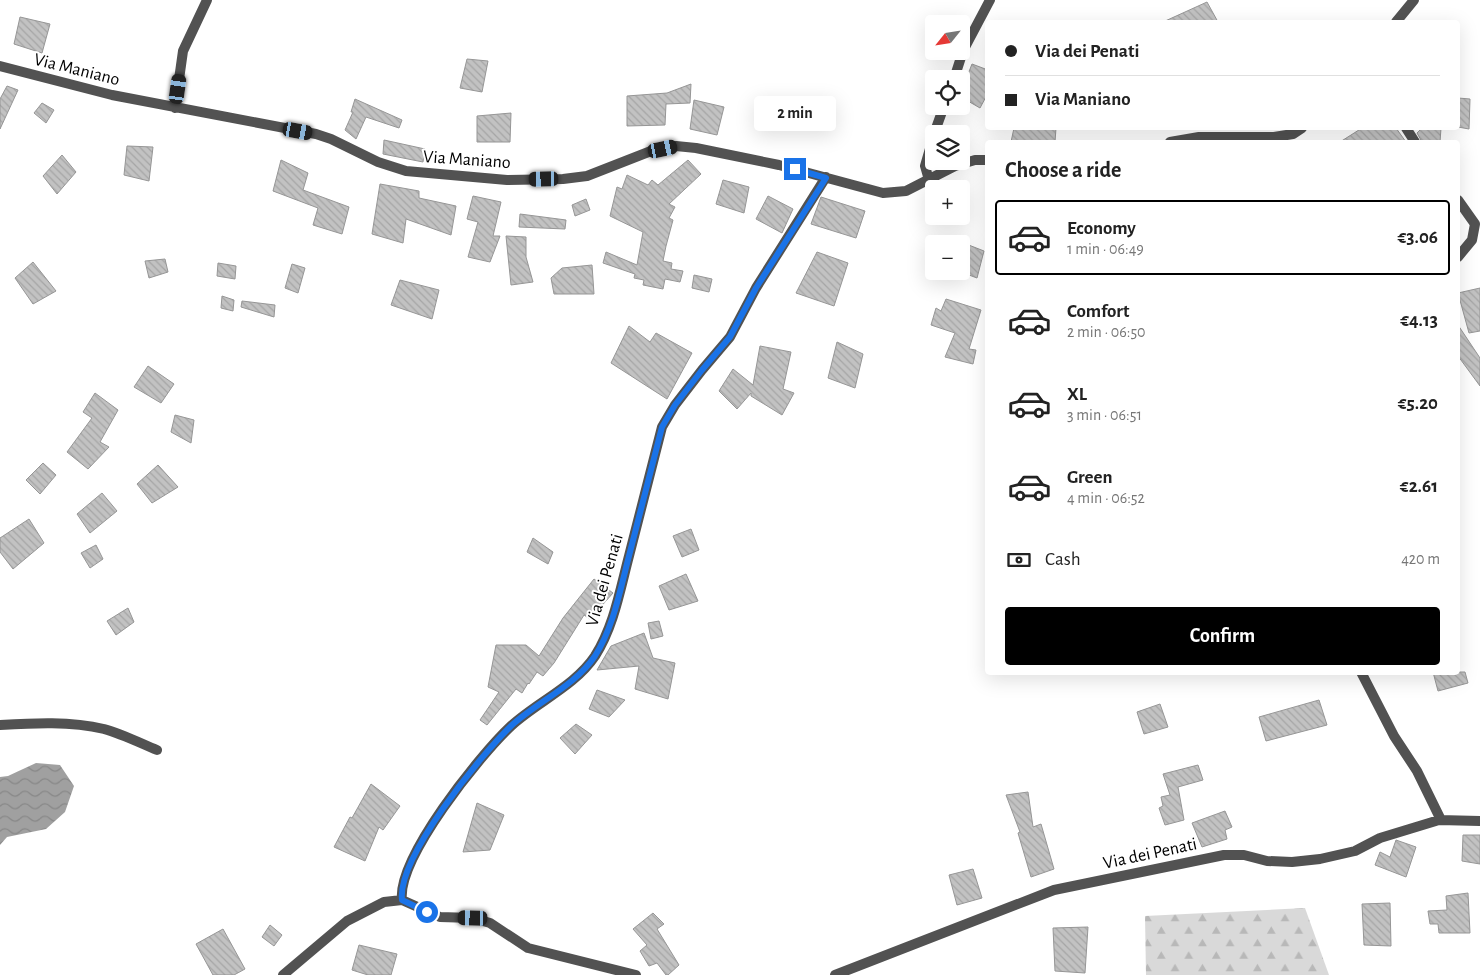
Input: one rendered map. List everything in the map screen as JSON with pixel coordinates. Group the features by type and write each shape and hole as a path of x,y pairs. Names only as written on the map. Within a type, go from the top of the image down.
{"street":[{"path":"175,108 184,51 207,0"},
{"path":"957,70 963,51 990,0"},
{"path":"1398,20 1414,0"},
{"name":"Via Maniano","path":"0,66 112,95 316,134 331,139 378,162 406,171 507,180 563,179 587,176 651,151 676,146 696,148 779,165 883,194 906,191 925,182"},
{"path":"1182,140 1200,137 1274,137 1293,134 1299,130"},
{"name":"Via Maniano","path":"929,180 955,166 975,160 985,160"},
{"path":"926,170 929,180"},
{"name":"Via dei Penati","path":"402,900 403,884 418,848 454,793 492,746 512,725 573,680 594,657 611,625 662,427 680,398 730,337 756,288 826,178"},
{"path":"1460,203 1475,224 1472,240 1460,255"},
{"path":"1363,675 1394,736 1417,771 1441,820"},
{"path":"0,725 34,723 81,725 105,730 158,750"},
{"name":"Via dei Penati","path":"835,975 1054,890 1224,855 1244,855 1267,861 1292,862 1320,859 1355,851 1380,838 1415,826 1441,820 1480,821"},
{"path":"283,975 347,921 384,902 402,900 440,918 473,918 490,923 528,948 636,975"}],"green space":[{"path":"1305,908 1329,975 1146,975 1145,916"}],"water":[{"path":"36,763 60,765 74,786 65,812 46,829 7,837 0,845 0,777 8,776"}],"building":[{"path":"1207,2 1217,20 1167,20"},
{"path":"20,17 50,24 42,53 14,44"},
{"path":"467,59 488,61 482,92 460,88"},
{"path":"972,64 985,69 985,99 980,108 970,102 970,70"},
{"path":"691,84 690,103 666,104 665,125 627,126 627,96 667,93"},
{"path":"7,86 18,90 0,129 0,99"},
{"path":"1460,98 1470,99 1469,129 1460,127"},
{"path":"355,99 402,120 399,128 366,117 356,139 345,130 353,112 351,112"},
{"path":"694,100 724,107 717,135 690,129"},
{"path":"42,103 54,110 46,123 34,113"},
{"path":"511,113 510,142 477,142 477,116"},
{"path":"1014,130 1056,130 1055,140 1011,140"},
{"path":"1359,130 1397,130 1405,140 1343,140"},
{"path":"1420,130 1441,130 1440,140 1421,140 1417,133"},
{"path":"384,140 425,149 423,162 383,154"},
{"path":"127,146 153,147 149,181 124,175"},
{"path":"62,155 76,172 57,194 43,176"},
{"path":"281,160 308,173 303,190 349,207 342,234 313,225 318,208 273,191"},
{"path":"688,160 701,174 669,204 675,207 669,218 673,220 663,261 672,263 671,269 683,271 680,282 665,279 663,289 643,285 644,280 634,278 635,274 603,263 606,252 637,265 643,232 610,216 617,187 622,189 627,175 648,185 652,180 658,185"},
{"path":"723,180 749,187 744,213 716,204"},
{"path":"380,184 419,191 419,198 456,206 451,235 406,219 403,243 372,234"},
{"path":"473,196 501,202 493,236 500,236 490,262 468,257 478,222 467,219"},
{"path":"768,196 793,209 782,233 756,219"},
{"path":"821,197 865,211 856,238 811,224"},
{"path":"586,199 590,210 575,216 572,205"},
{"path":"520,214 566,220 565,229 519,227"},
{"path":"506,236 526,237 526,257 533,282 511,285"},
{"path":"970,246 984,251 977,278 970,275"},
{"path":"817,252 848,263 834,306 796,293"},
{"path":"165,259 168,272 149,278 145,261"},
{"path":"33,262 56,291 33,304 15,278"},
{"path":"218,263 236,266 235,279 217,276"},
{"path":"292,264 305,268 298,293 285,288"},
{"path":"592,265 594,294 554,294 551,278 562,268"},
{"path":"694,275 712,279 709,292 692,288"},
{"path":"400,280 439,290 432,319 391,305"},
{"path":"1480,288 1480,331 1469,333 1460,300 1460,293"},
{"path":"222,296 234,300 233,311 221,308"},
{"path":"946,299 981,310 969,349 976,350 973,364 945,357 955,333 931,325 936,308 941,311"},
{"path":"242,301 275,305 274,317 241,307"},
{"path":"629,326 650,342 656,333 692,353 667,399 611,363"},
{"path":"1460,328 1480,358 1480,386 1460,359"},
{"path":"837,342 863,354 855,388 828,378"},
{"path":"760,346 791,352 783,389 794,393 782,415 751,396 751,393 737,409 719,391 733,369 753,385"},
{"path":"148,366 174,384 161,403 134,387"},
{"path":"95,393 118,410 100,442 109,447 88,469 67,452 92,418 83,412"},
{"path":"175,415 194,420 191,443 171,432"},
{"path":"43,463 56,475 40,494 26,480"},
{"path":"158,465 178,487 152,503 137,484"},
{"path":"102,493 117,511 90,533 77,514"},
{"path":"29,519 44,543 13,569 0,552 0,538"},
{"path":"691,529 699,550 682,557 673,536"},
{"path":"533,538 553,552 548,564 527,552"},
{"path":"96,545 103,559 90,568 81,553"},
{"path":"686,574 698,601 669,610 659,586"},
{"path":"594,579 613,593 590,619 584,615 554,663 543,676 537,672 522,693 516,689 487,725 480,720 499,692 488,687 496,645 526,645 539,656 563,618"},
{"path":"128,608 134,622 116,635 107,621"},
{"path":"659,621 663,636 651,639 648,623"},
{"path":"644,633 653,658 675,663 668,699 635,689 639,666 597,670 611,646"},
{"path":"1460,672 1465,672 1468,683 1438,691 1434,675 1460,675"},
{"path":"597,690 625,700 609,717 589,709"},
{"path":"1319,700 1327,725 1266,741 1259,717"},
{"path":"1160,704 1168,727 1144,734 1137,712"},
{"path":"576,724 592,735 575,754 560,738"},
{"path":"1198,765 1203,780 1178,787 1184,820 1165,825 1159,808 1163,806 1161,797 1170,795 1163,774"},
{"path":"371,784 400,806 383,830 379,827 365,861 334,847"},
{"path":"1028,792 1033,827 1041,824 1054,869 1031,877 1018,833 1020,832 1006,795"},
{"path":"477,803 504,815 490,850 463,852"},
{"path":"1225,811 1232,827 1225,830 1227,839 1202,847 1192,823"},
{"path":"1463,835 1480,835 1480,864 1462,861"},
{"path":"1396,840 1416,847 1406,877 1375,865 1380,852 1390,857"},
{"path":"973,869 982,898 957,905 949,875"},
{"path":"1468,893 1470,933 1439,933 1438,924 1430,924 1428,911 1447,910 1446,896"},
{"path":"1390,903 1391,946 1364,945 1362,904"},
{"path":"653,913 664,924 657,929 679,965 668,975 657,963 649,966 640,951 647,945 633,929"},
{"path":"270,925 282,935 274,946 262,937"},
{"path":"1088,927 1085,973 1055,971 1053,928"},
{"path":"223,929 245,969 234,975 213,975 196,944"},
{"path":"359,945 397,954 391,975 368,975 352,970"}],"route":[{"path":"427,912 402,900 403,884 418,848 454,793 492,746 512,725 573,680 594,657 611,625 662,427 675,405 730,337 756,288 826,178 795,169"}]}
